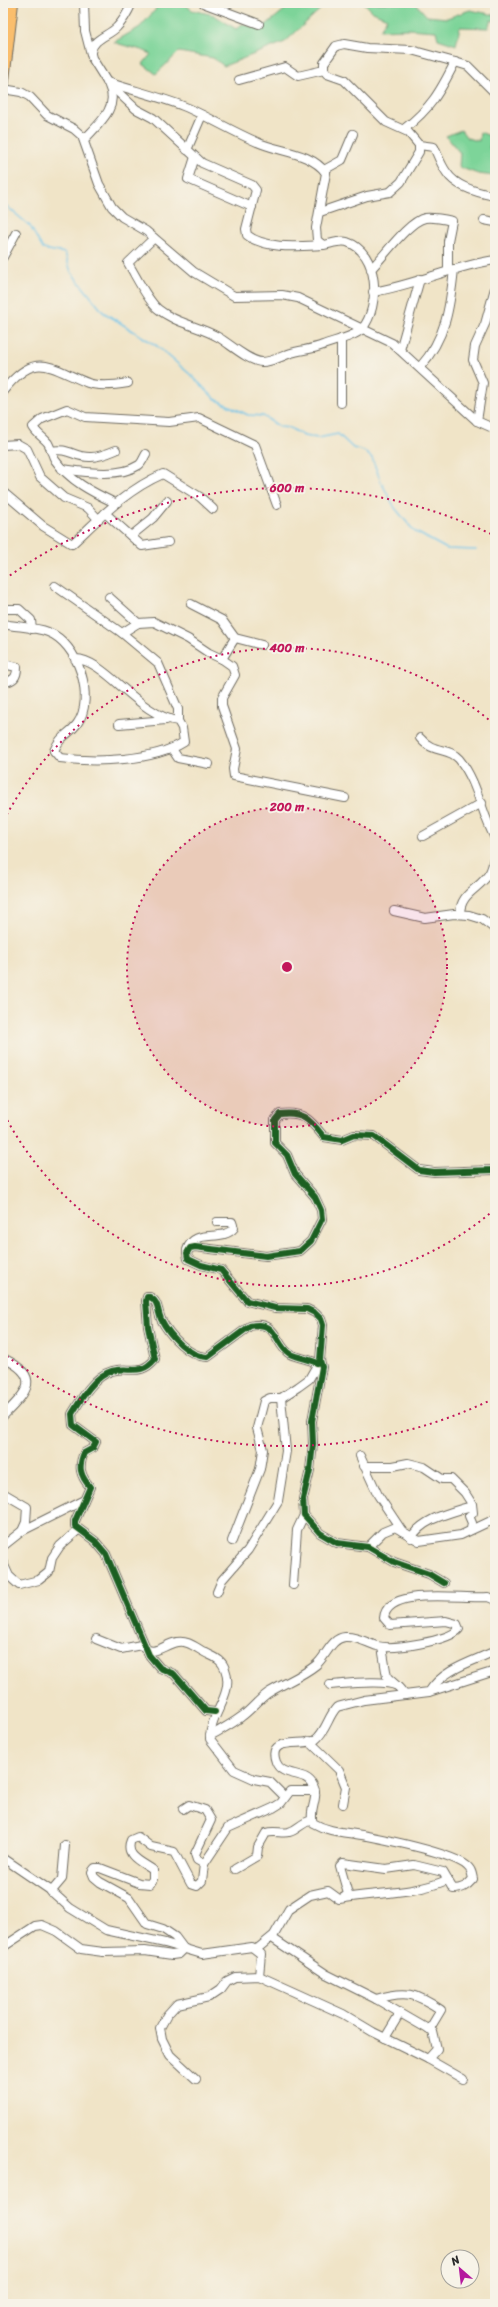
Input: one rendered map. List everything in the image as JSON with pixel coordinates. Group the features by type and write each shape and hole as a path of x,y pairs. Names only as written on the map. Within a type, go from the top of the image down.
{"main road":[{"path":"3,89 13,3"}],"street":[{"path":"84,3 85,31 91,52 95,65 112,92 113,102 110,109 84,140"},
{"path":"91,52 96,42 116,28 126,18 132,3"},
{"path":"203,3 258,24"},
{"path":"494,91 468,66 411,50 367,48 344,44 332,50 324,63 324,70 327,74 344,80 386,122 404,129 419,145 434,147 448,175 460,184 483,194 495,196"},
{"path":"404,129 432,104 441,91 455,62"},
{"path":"239,80 286,67 298,76 324,70"},
{"path":"107,82 158,96 202,115 258,143 309,159 324,170 326,173 315,235 317,240 323,245"},
{"path":"107,82 136,109 153,118 202,163 252,185 256,190 246,229 247,235 251,239 265,243 299,246 345,242 354,245 366,257 371,269 373,292 371,312 362,329 341,339 312,349 262,362 233,348 212,334 173,318 157,308 128,263 154,238"},
{"path":"3,89 15,89 30,97 47,115 74,129 84,140 99,184 112,207 122,217 154,238 194,272 234,296 282,295 298,298 330,311 362,329 392,343 420,367 477,421 495,429"},
{"path":"187,150 202,115"},
{"path":"324,170 342,160 353,134"},
{"path":"320,212 361,197 390,192 406,174 419,152 419,145"},
{"path":"195,158 187,177 188,179 252,207"},
{"path":"371,269 414,223 424,218 452,221 448,241 451,270 449,306 440,339 433,352 420,367"},
{"path":"484,220 495,222"},
{"path":"3,257 16,233"},
{"path":"373,292 391,289 451,270 495,260"},
{"path":"400,350 406,335 420,279"},
{"path":"477,421 483,383 474,360 475,346 487,318 495,288"},
{"path":"341,339 341,403"},
{"path":"3,391 14,377 36,364 47,366 76,376 89,384 113,385 128,382"},
{"path":"115,503 87,489 62,469 48,442 37,434 33,427 42,419 67,409 85,417 169,422 199,418 256,445 277,505"},
{"path":"3,445 18,444 27,449 40,477 64,498 88,508 98,520"},
{"path":"51,450 64,449 80,456 92,457 116,450"},
{"path":"62,469 89,472 123,471 140,464 146,454"},
{"path":"3,492 43,526 72,544 115,503 132,490 163,474 200,497 213,509"},
{"path":"131,536 153,518 167,501"},
{"path":"105,513 142,546 168,542"},
{"path":"3,624 49,632 70,647 84,678 85,706 77,724 59,739 54,751 60,758 87,760 128,758 172,750 184,742 182,728 178,721 178,709 158,663 122,633 55,586"},
{"path":"109,597 138,623"},
{"path":"191,604 222,620 235,638 262,645"},
{"path":"3,609 19,608 31,620 32,629"},
{"path":"122,633 138,623 154,622 188,638 209,653 232,666 235,675 222,698 222,706 237,749 233,768 234,776 345,798"},
{"path":"222,659 235,638"},
{"path":"75,658 84,658 152,712 166,720"},
{"path":"3,664 18,667 17,676 14,680 3,683"},
{"path":"119,724 166,720 178,721"},
{"path":"420,738 430,748 454,754 459,759 476,788 495,838"},
{"path":"172,750 178,758 209,764"},
{"path":"423,836 482,803"},
{"path":"460,914 463,900 483,882 491,872 495,854"},
{"path":"394,911 425,918 460,914 482,919 495,929"},
{"path":"187,1253 190,1248 195,1247 266,1256 300,1251 311,1241 322,1219 321,1210 315,1197 296,1174 287,1155 275,1143 275,1120 280,1114 291,1112 307,1117 324,1137 342,1140 354,1135 374,1136 419,1170 434,1172 495,1170"},
{"path":"217,1222 232,1222 234,1228 228,1233 196,1239 191,1243 187,1253 188,1259 200,1266 221,1270 247,1301 275,1308 307,1309 315,1313 323,1325 318,1362 309,1379 281,1398 270,1398 264,1401 258,1428 263,1450 260,1469 232,1541"},
{"path":"146,1650 106,1554 95,1541 74,1526 90,1487 81,1473 80,1462 84,1453 93,1448 96,1442 73,1425 72,1414 81,1399 100,1377 112,1371 140,1370 149,1366 155,1359 148,1328 147,1297 150,1296 157,1303 161,1318 168,1330 192,1354 199,1358 208,1357 250,1326 256,1324 263,1325 275,1333 289,1354 318,1362 322,1367 312,1421 313,1444 310,1470 303,1499 304,1515 297,1530 294,1585"},
{"path":"3,1358 17,1365 24,1373 28,1385 24,1395 3,1416"},
{"path":"217,1592 222,1580 248,1550 278,1501 286,1451 281,1398"},
{"path":"360,1456 378,1495 402,1532"},
{"path":"364,1466 393,1466 408,1463 424,1467 442,1479 451,1479 469,1498 472,1504 472,1513 469,1516 472,1523 471,1529"},
{"path":"3,1493 27,1507 26,1522 22,1531"},
{"path":"3,1546 22,1531 84,1500"},
{"path":"411,1538 415,1532 434,1518 471,1506"},
{"path":"304,1515 320,1533 337,1542 368,1547 394,1562 429,1574 444,1583"},
{"path":"368,1547 387,1530 395,1527 411,1538 419,1541 461,1535 495,1518"},
{"path":"3,1562 9,1576 19,1585 39,1580 49,1572 52,1558 60,1546 78,1530"},
{"path":"210,1736 242,1717 261,1697 314,1667 322,1660 336,1640 345,1637 355,1638 382,1646 414,1644 452,1635 459,1629 457,1624 446,1621 390,1625 386,1622 385,1613 393,1604 418,1596 488,1597 495,1600"},
{"path":"96,1639 121,1649 141,1645 160,1668 174,1674 206,1711 215,1712"},
{"path":"146,1650 154,1651 177,1642 190,1644 219,1659 225,1669 228,1688 215,1712 210,1736 220,1755 234,1770 242,1775 270,1782 284,1796"},
{"path":"382,1646 387,1677 405,1695"},
{"path":"429,1692 434,1684 466,1663 495,1651"},
{"path":"343,1898 348,1894 340,1866 342,1862 386,1869 414,1865 443,1872 453,1889 461,1889 473,1879 472,1873 469,1868 452,1857 366,1836 336,1832 320,1827 312,1820 311,1817 316,1796 315,1791 308,1778 281,1768 274,1753 280,1744 294,1741 303,1743 314,1740 321,1733 337,1707 364,1700 429,1692 495,1671"},
{"path":"330,1685 365,1682 397,1686"},
{"path":"309,1742 339,1770 346,1787 343,1804"},
{"path":"184,1949 176,1937 163,1929 147,1924 129,1898 100,1882 94,1877 92,1872 96,1868 100,1868 109,1873 139,1883 150,1884 153,1879 153,1870 134,1858 129,1851 129,1844 135,1837 138,1837 151,1847 174,1852 191,1884 194,1886 201,1885 204,1864 228,1828 273,1808 281,1803 284,1796 290,1791 315,1791"},
{"path":"182,1809 189,1805 205,1810 210,1820 195,1854 197,1860 204,1864"},
{"path":"235,1869 257,1856 258,1847 266,1833 279,1831 288,1833 302,1823 312,1820"},
{"path":"52,1892 62,1879 66,1845"},
{"path":"3,1858 52,1892 70,1908 106,1930 139,1938 150,1939 202,1954 252,1947 257,1949 261,1954 259,1976"},
{"path":"257,1949 272,1938 289,1909 310,1895 328,1891 339,1899 412,1891 431,1887 447,1880"},
{"path":"3,1948 35,1926 42,1925 56,1931 81,1949 103,1952 145,1951 172,1955 179,1954 184,1949"},
{"path":"272,1938 326,1974 376,1999 433,2032 436,2049 428,2059"},
{"path":"196,2079 170,2055 162,2039 160,2028 167,2015 177,2004 209,1997 221,1989 227,1981 235,1977 259,1976 343,2014 463,2079"},
{"path":"376,1999 405,1993 421,1996 441,2010 429,2030"},
{"path":"385,2038 400,2013"}],"green space":[{"path":"154,3 183,3 192,10 214,15 236,29 242,24 261,29 293,3 327,3 285,42 224,66 213,58 179,52 156,74 143,64 151,54 114,42 140,27 156,9"},
{"path":"364,3 415,3 427,16 447,18 470,10 495,15 495,22 491,20 488,28 460,27 456,45 438,39 436,31 408,29 380,30 387,18 373,12"},
{"path":"461,130 467,138 479,141 480,132 492,137 489,148 495,150 495,176 478,174 459,167 460,153 446,136"}],"waterway":[{"path":"3,203 30,226 43,249 65,253 71,272 103,312 157,346 192,376 215,399 248,415 263,416 280,427 290,428 304,436 318,438 338,434 353,448 364,451 372,458 381,482 395,508 414,531 447,549 476,550"}],"cycle path":[{"path":"444,1583 429,1574 394,1562 368,1547 337,1543 320,1533 304,1515 303,1499 310,1470 313,1444 312,1421 322,1367 320,1360 323,1325 321,1319 315,1313 307,1309 275,1308 247,1301 221,1270 201,1265 188,1259 187,1253 190,1248 195,1247 266,1256 300,1251 311,1241 322,1219 321,1210 315,1197 295,1174 287,1155 275,1143 275,1120 280,1114 288,1113 301,1115 310,1121 324,1137 342,1140 354,1135 374,1136 419,1170 434,1172 495,1170"},
{"path":"215,1712 206,1711 174,1674 160,1668 149,1655 106,1554 95,1541 75,1526 75,1521 90,1487 82,1475 82,1458 84,1453 93,1448 96,1442 73,1425 72,1414 89,1389 105,1374 118,1370 134,1370 144,1368 155,1359 148,1327 147,1297 150,1297 155,1301 161,1319 169,1332 187,1350 194,1354 208,1357 250,1326 259,1325 266,1326 271,1330 281,1345 290,1354 317,1363"}]}
